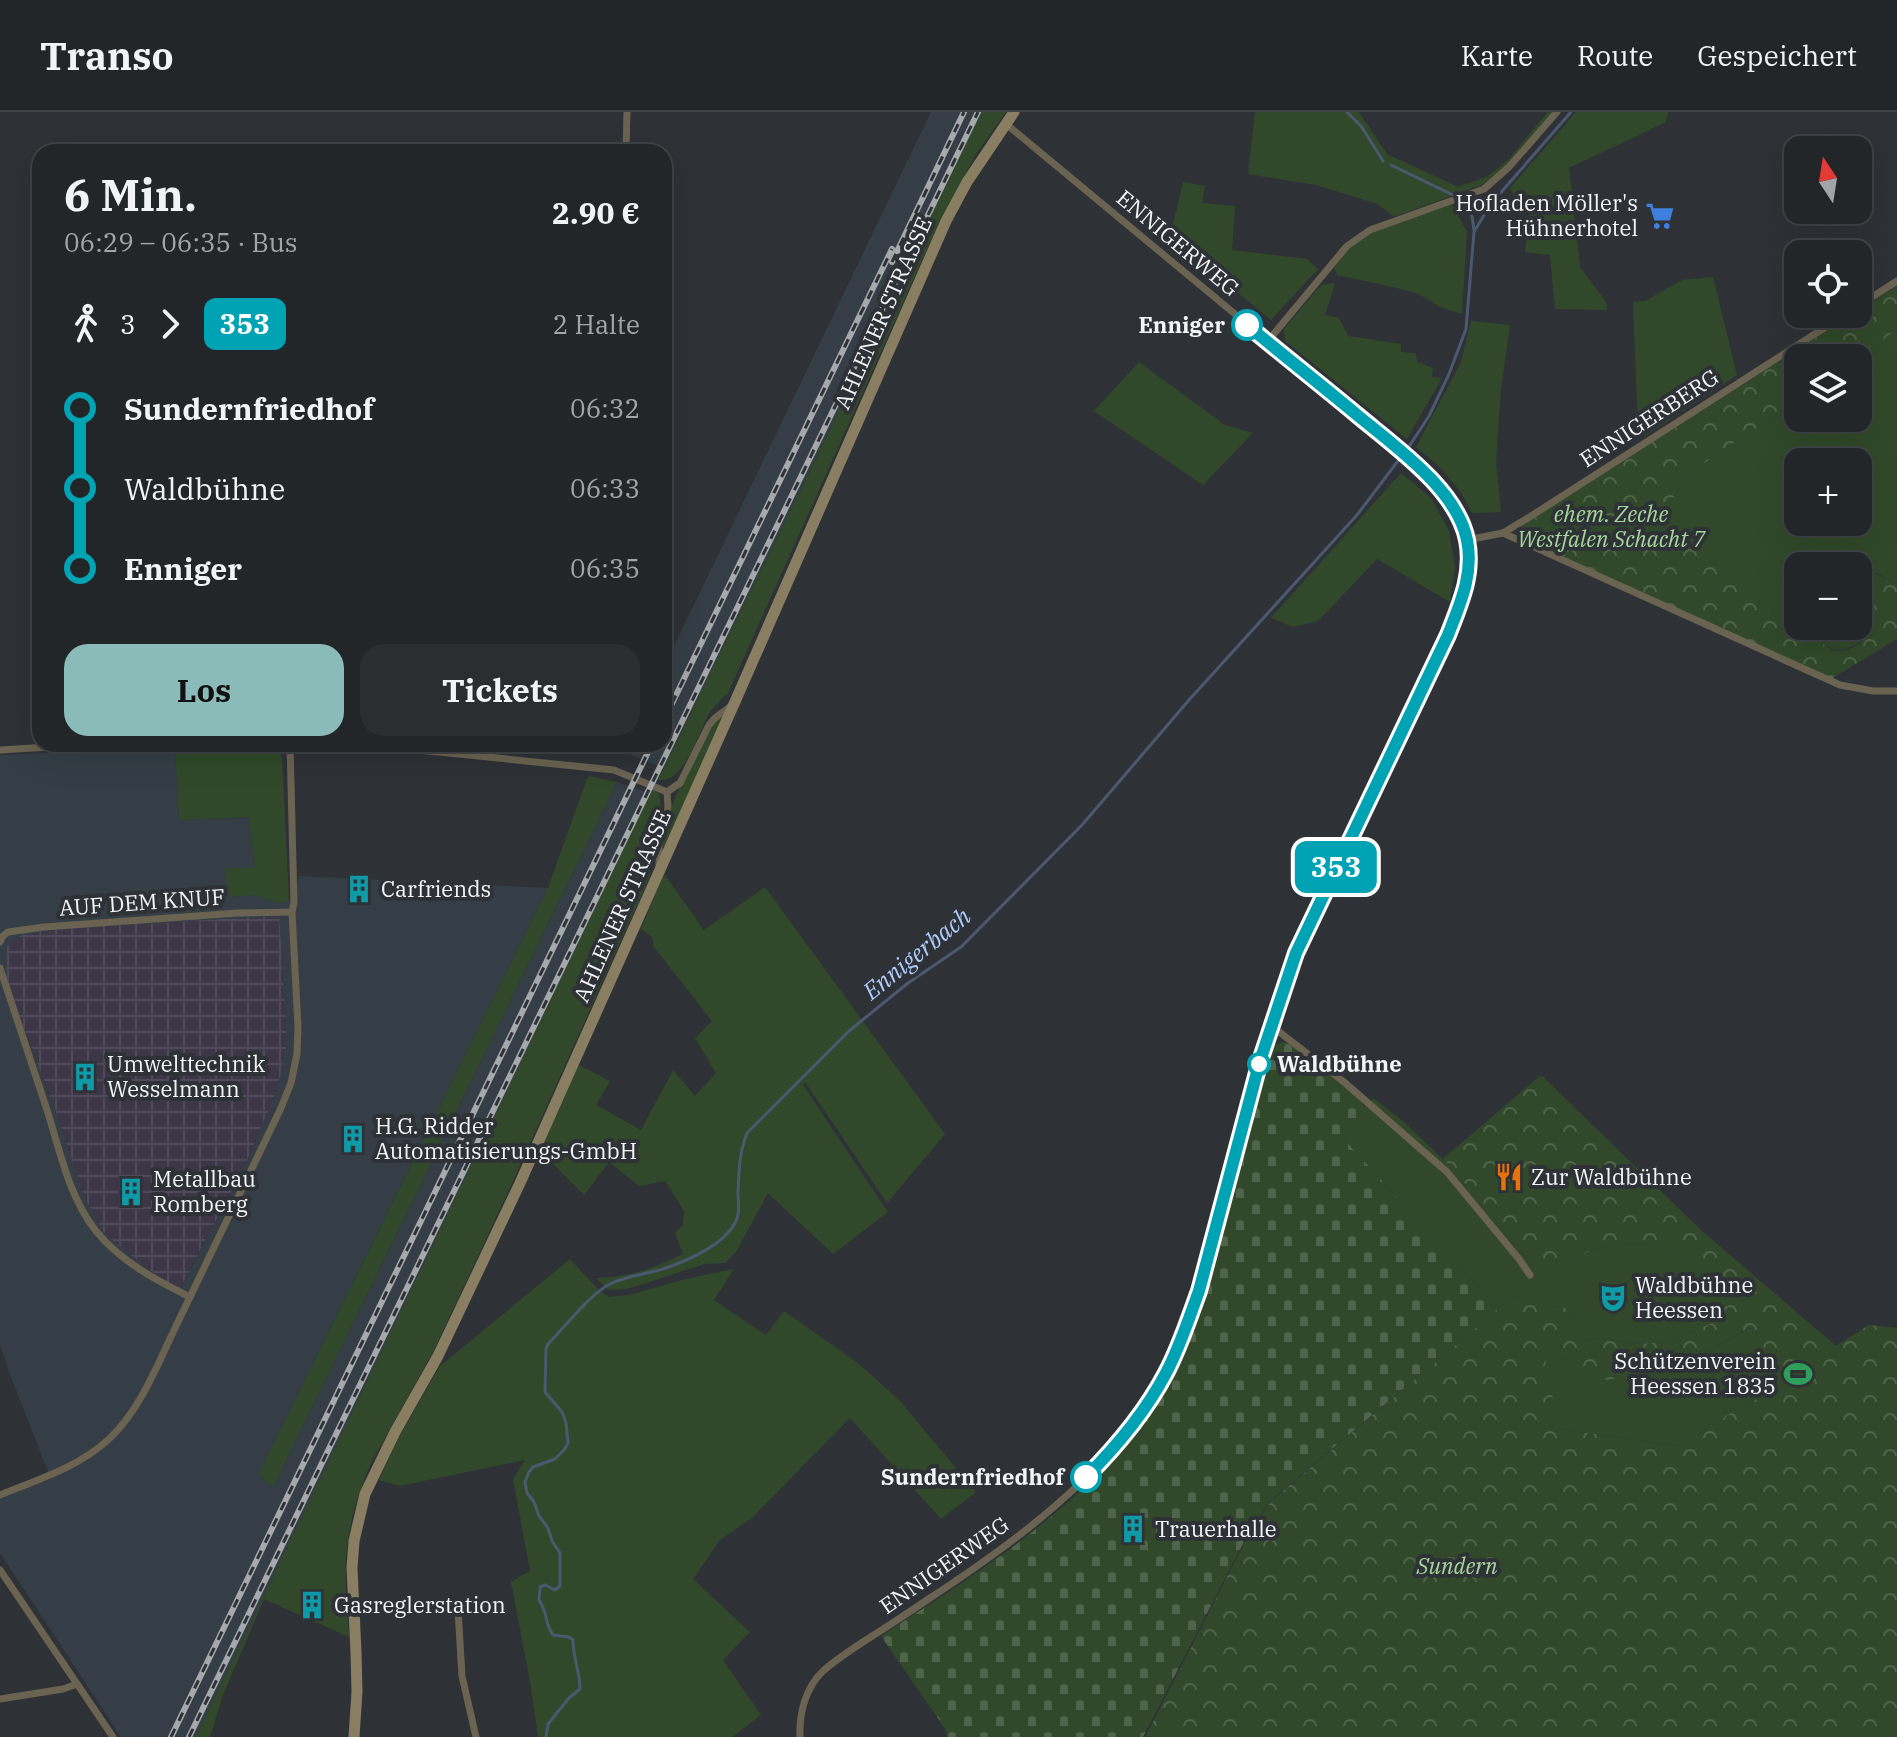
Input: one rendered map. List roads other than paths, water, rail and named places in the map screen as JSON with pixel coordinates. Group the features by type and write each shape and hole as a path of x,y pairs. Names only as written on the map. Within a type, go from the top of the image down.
{"main road":[{"name":"AHLENER STRASSE","path":"354,1737 357,1663 352,1568 354,1541 365,1494 395,1432 438,1356 520,1183 946,221 967,182 1014,112"}],"street":[{"path":"626,144 627,112"},
{"path":"1268,341 1347,246 1370,230 1484,189 1509,167 1557,112"},
{"name":"ENNIGERWEG","path":"800,1737 803,1707 820,1674 842,1656 959,1579 1059,1503 1123,1438 1167,1371 1199,1291 1270,1028 1296,953 1448,635 1468,576 1467,540 1457,513 1435,485 1388,441 1006,124"},
{"path":"1872,297 1897,281"},
{"name":"ENNIGERBERG","path":"1467,540 1503,533 1824,328"},
{"path":"1503,533 1840,685 1873,691 1897,691"},
{"path":"667,792 680,783 709,725 734,704"},
{"path":"0,750 32,748"},
{"path":"0,1495 74,1463 93,1452 118,1430 137,1402 190,1297 291,1083 298,1027 292,912 290,752"},
{"path":"438,752 614,770 667,792"},
{"path":"659,871 659,842 668,807 667,792"},
{"name":"AUF DEM KNUF","path":"0,942 8,932 44,927 292,912"},
{"path":"0,968 71,1185 88,1220 125,1260 190,1297"},
{"path":"1270,1028 1344,1082 1447,1172 1530,1275"},
{"path":"0,1570 113,1737"},
{"path":"458,1610 462,1676 476,1737"},
{"path":"0,1699 77,1684"}],"waterway":[{"path":"1347,112 1361,126 1383,161"},
{"name":"Ennigerbach","path":"546,1737 548,1724 580,1689 573,1640 553,1635 539,1600 540,1587 545,1585 555,1590 560,1586 560,1553 527,1493 525,1482 533,1467 555,1459 568,1443 562,1412 545,1392 548,1344 602,1289 629,1277 684,1261 706,1250 733,1227 739,1209 740,1163 747,1133 849,1031 908,983 961,947 1082,825 1189,700 1357,515 1429,416 1449,374 1466,329 1474,232 1490,205 1571,112"},
{"path":"1391,165 1453,195"},
{"path":"1462,201 1472,216 1474,230"}],"railway":[{"path":"892,262 964,112"},
{"path":"672,742 978,112"},
{"path":"672,703 892,249"},
{"path":"171,1737 648,752"},
{"path":"189,1737 667,752"}],"place":[{"name":"Hofladen Möller's Hühnerhotel","path":"1660,216"},
{"name":"Enniger","path":"1247,325"},
{"name":"Carfriends","path":"359,889"},
{"name":"Waldbühne","path":"1259,1064"},
{"name":"Umwelttechnik Wesselmann","path":"85,1077"},
{"name":"H.G. Ridder Automatisierungs-GmbH","path":"353,1139"},
{"name":"Zur Waldbühne","path":"1509,1177"},
{"name":"Metallbau Romberg","path":"131,1192"},
{"name":"Waldbühne Heessen","path":"1613,1298"},
{"name":"Schützenverein Heessen 1835","path":"1798,1374"},
{"name":"Sundernfriedhof","path":"1086,1477"},
{"name":"Trauerhalle","path":"1133,1529"},
{"name":"Gasreglerstation","path":"312,1605"}],"park label":[{"name":"ehem. Zeche Westfalen Schacht 7","path":"1611,526"},
{"name":"Sundern","path":"1457,1566"}]}
